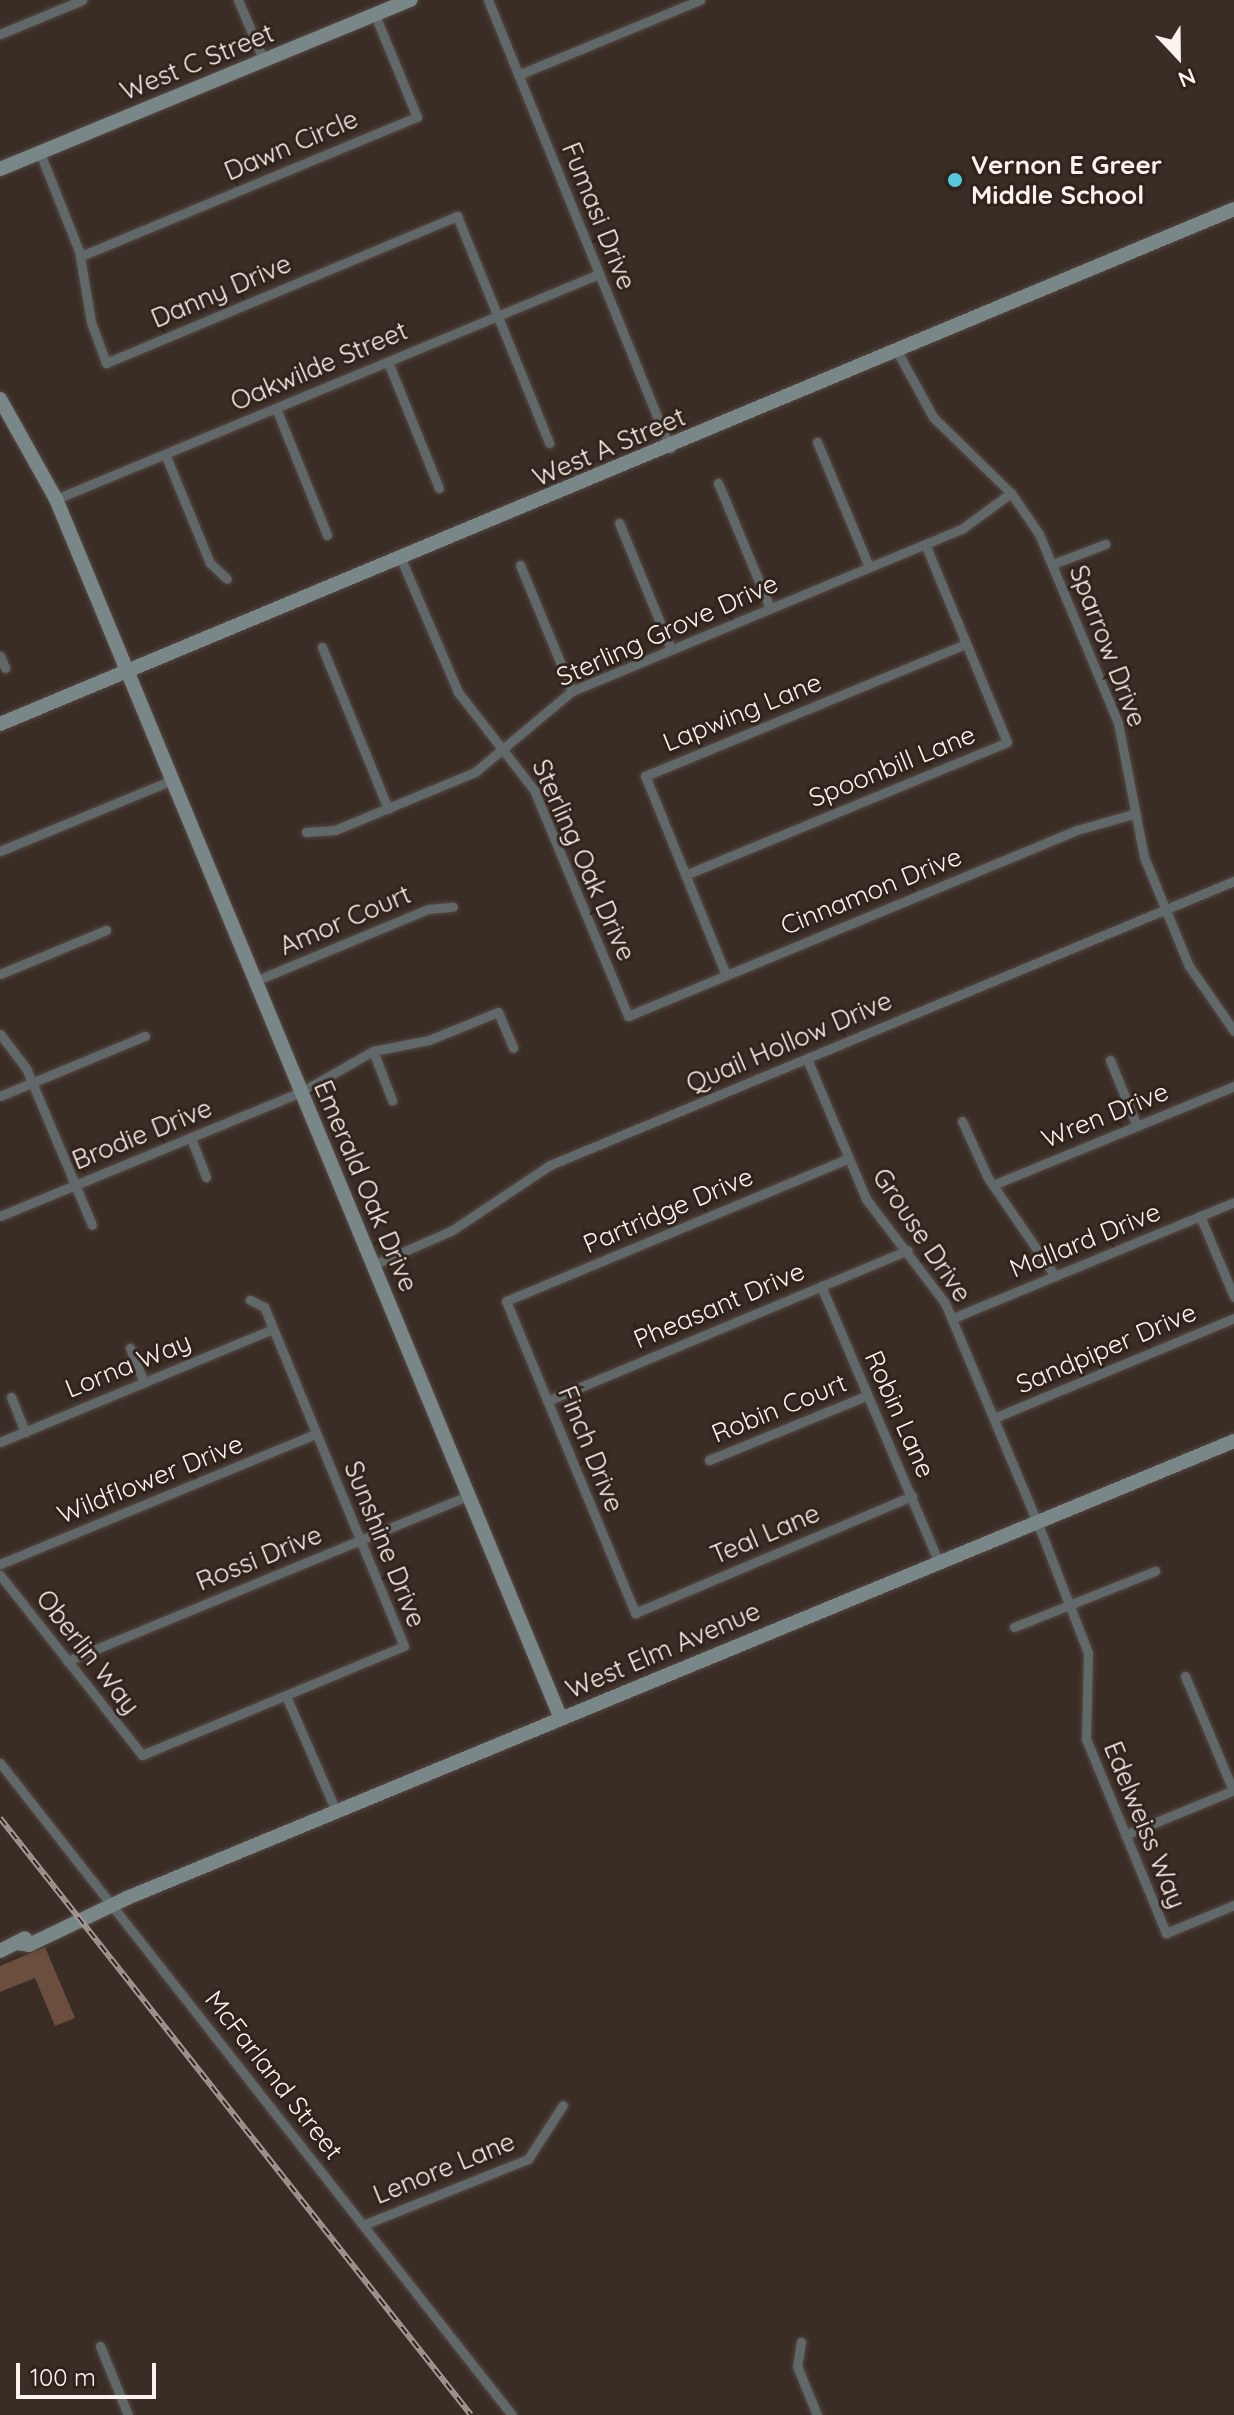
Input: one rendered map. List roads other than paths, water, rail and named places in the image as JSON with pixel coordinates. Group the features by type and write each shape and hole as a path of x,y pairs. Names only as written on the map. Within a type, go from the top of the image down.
{"street":[{"path":"0,34 82,0"},
{"path":"238,0 264,61"},
{"name":"West C Street","path":"0,169 411,0"},
{"name":"Fumasi Drive","path":"488,0 670,448"},
{"path":"518,75 700,0"},
{"name":"Dawn Circle","path":"81,256 417,117 375,15"},
{"name":"Danny Drive","path":"40,153 81,256 91,322 106,363 457,216 498,316"},
{"name":"West A Street","path":"0,724 898,353 1234,209"},
{"name":"Oakwilde Street","path":"56,499 599,274"},
{"path":"498,316 549,443"},
{"name":"Sparrow Drive","path":"898,353 933,417 1011,493 1053,564 1118,723 1133,814 1166,910 1201,987 1234,1031"},
{"path":"388,362 439,488"},
{"name":"Emerald Oak Drive","path":"1,402 56,499 561,1719"},
{"path":"276,408 327,535"},
{"path":"817,442 869,567"},
{"path":"165,454 210,563 227,579"},
{"path":"718,483 770,608"},
{"name":"Sterling Grove Drive","path":"306,832 335,830 475,772 507,750 572,691 925,544 978,520 1011,493"},
{"path":"619,523 671,649"},
{"name":"Spoonbill Lane","path":"685,875 1007,742 925,544"},
{"path":"1053,564 1105,544"},
{"name":"Sterling Oak Drive","path":"401,559 458,692 507,750 534,790 628,1016"},
{"path":"520,565 572,691"},
{"name":"Lapwing Lane","path":"726,975 645,776 966,644"},
{"path":"322,647 388,809"},
{"path":"0,656 5,668"},
{"path":"0,851 172,780"},
{"name":"Cinnamon Drive","path":"628,1016 1077,830 1133,814"},
{"name":"Quail Hollow Drive","path":"373,1265 451,1231 536,1171 1234,881"},
{"name":"Amor Court","path":"255,981 428,909 453,907"},
{"path":"0,974 106,930"},
{"name":"Brodie Drive","path":"0,1216 301,1092 373,1051 429,1040 498,1012 513,1048"},
{"path":"0,1034 33,1082 92,1225"},
{"path":"0,1096 145,1036"},
{"path":"373,1051 392,1100"},
{"name":"Grouse Drive","path":"807,1059 866,1199 908,1250 953,1318 1038,1524"},
{"path":"1110,1060 1137,1126"},
{"name":"Wren Drive","path":"993,1185 1234,1086"},
{"path":"962,1121 993,1185 1055,1276"},
{"path":"191,1138 206,1177"},
{"name":"Partridge Drive","path":"506,1301 847,1159"},
{"name":"Mallard Drive","path":"953,1318 1234,1202"},
{"path":"1200,1216 1234,1297"},
{"name":"Pheasant Drive","path":"547,1401 908,1250"},
{"name":"Robin Lane","path":"821,1286 938,1560"},
{"name":"Sunshine Drive","path":"142,1755 404,1646 264,1307 250,1300"},
{"name":"Finch Drive","path":"506,1301 635,1613"},
{"name":"Sandpiper Drive","path":"994,1418 1234,1318"},
{"name":"Lorna Way","path":"0,1442 273,1329"},
{"path":"130,1348 144,1382"},
{"name":"Robin Court","path":"709,1460 866,1396"},
{"path":"11,1397 25,1432"},
{"name":"Wildflower Drive","path":"0,1564 316,1434"},
{"name":"West Elm Avenue","path":"0,1951 938,1560 1038,1524 1234,1441"},
{"name":"Rossi Drive","path":"67,1661 468,1496"},
{"name":"Teal Lane","path":"635,1613 912,1496"},
{"name":"Edelweiss Way","path":"1038,1524 1088,1653 1086,1739 1166,1933 1234,1905"},
{"path":"1014,1627 1155,1571"},
{"name":"Oberlin Way","path":"0,1575 142,1755"},
{"path":"1125,1835 1234,1790 1185,1676"},
{"path":"286,1696 336,1811"},
{"name":"McFarland Street","path":"0,1763 512,2415"},
{"name":"Lenore Lane","path":"363,2225 528,2159 563,2105"},
{"path":"801,2342 797,2366 817,2415"},
{"path":"100,2346 128,2415"}],"railway":[{"path":"0,1818 471,2415"}],"place":[{"name":"Vernon E Greer Middle School","path":"955,180"}]}
